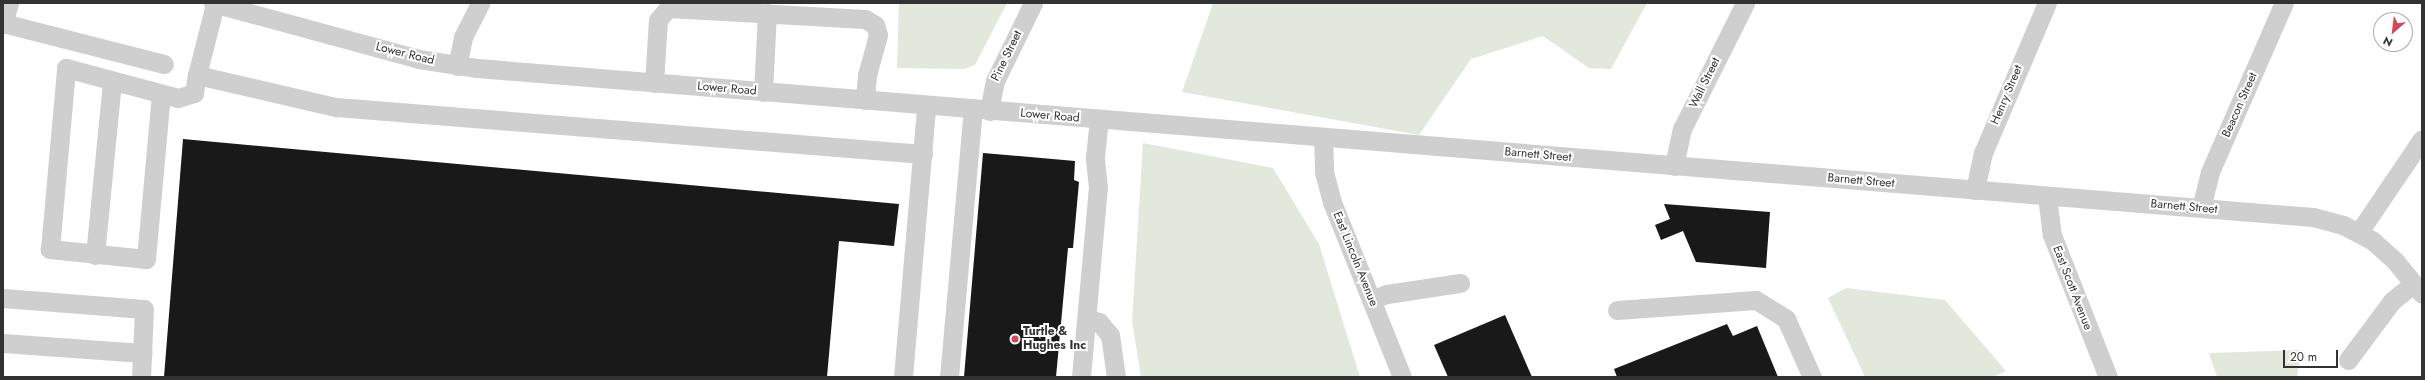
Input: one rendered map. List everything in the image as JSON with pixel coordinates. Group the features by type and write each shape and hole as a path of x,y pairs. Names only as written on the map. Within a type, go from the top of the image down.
{"street":[{"path":"9,3 3,24 164,64"},
{"path":"162,94 146,259 95,255 50,249 66,68 178,98 194,93 214,3"},
{"name":"Lower Road","path":"214,3 457,66 1248,132"},
{"path":"457,66 463,36 480,3"},
{"name":"Pine Street","path":"950,377 981,110 1033,3"},
{"name":"Wall Street","path":"1674,166 1682,129 1745,3"},
{"name":"Henry Street","path":"1975,190 1983,153 2047,3"},
{"name":"Beacon Street","path":"2201,208 2210,172 2284,3"},
{"path":"654,83 659,7 865,19 875,25 878,35 867,75 865,100"},
{"path":"763,92 768,13"},
{"path":"197,75 351,109 923,154"},
{"path":"95,255 112,81"},
{"path":"903,377 926,106"},
{"path":"1081,377 1088,319 1098,188 1095,157 1099,120"},
{"name":"Barnett Street","path":"1248,132 2313,217 2359,232 2385,251 2418,289"},
{"name":"East Lincoln Avenue","path":"1323,138 1324,172 1332,202 1402,377"},
{"path":"2359,232 2422,139"},
{"name":"East Scott Avenue","path":"2047,196 2052,235 2108,377"},
{"path":"1372,300 1387,294 1460,283"},
{"path":"2348,360 2392,301 2418,289"},
{"path":"3,298 144,309 141,377"},
{"path":"1617,310 1756,300 1786,319 1812,377"},
{"path":"1088,319 1099,322 1110,335 1116,377"},
{"path":"3,342 143,353"}],"shaded area":[{"path":"899,3 1007,3 975,65 964,69 897,68"},
{"path":"1213,3 1647,3 1611,69 1589,68 1543,36 1471,59 1419,135 1182,92"},
{"path":"1143,143 1273,168 1319,244 1360,377 1141,377 1132,321"},
{"path":"1846,288 1945,300 2006,371 1993,377 1865,377 1828,298"},
{"path":"2301,350 2297,377 2217,377 2209,353"}],"building":[{"path":"183,139 899,204 894,246 839,241 827,377 164,377"},
{"path":"983,153 1075,161 1074,180 1079,182 1073,248 1068,248 1056,377 964,377"},
{"path":"1664,204 1770,212 1766,268 1696,262 1683,231 1661,240 1655,225 1670,219"},
{"path":"1505,315 1532,377 1448,377 1434,345"},
{"path":"1727,324 1733,336 1757,326 1778,377 1617,377 1614,369"}],"place":[{"name":"Turtle & Hughes Inc","path":"1015,339"}]}
